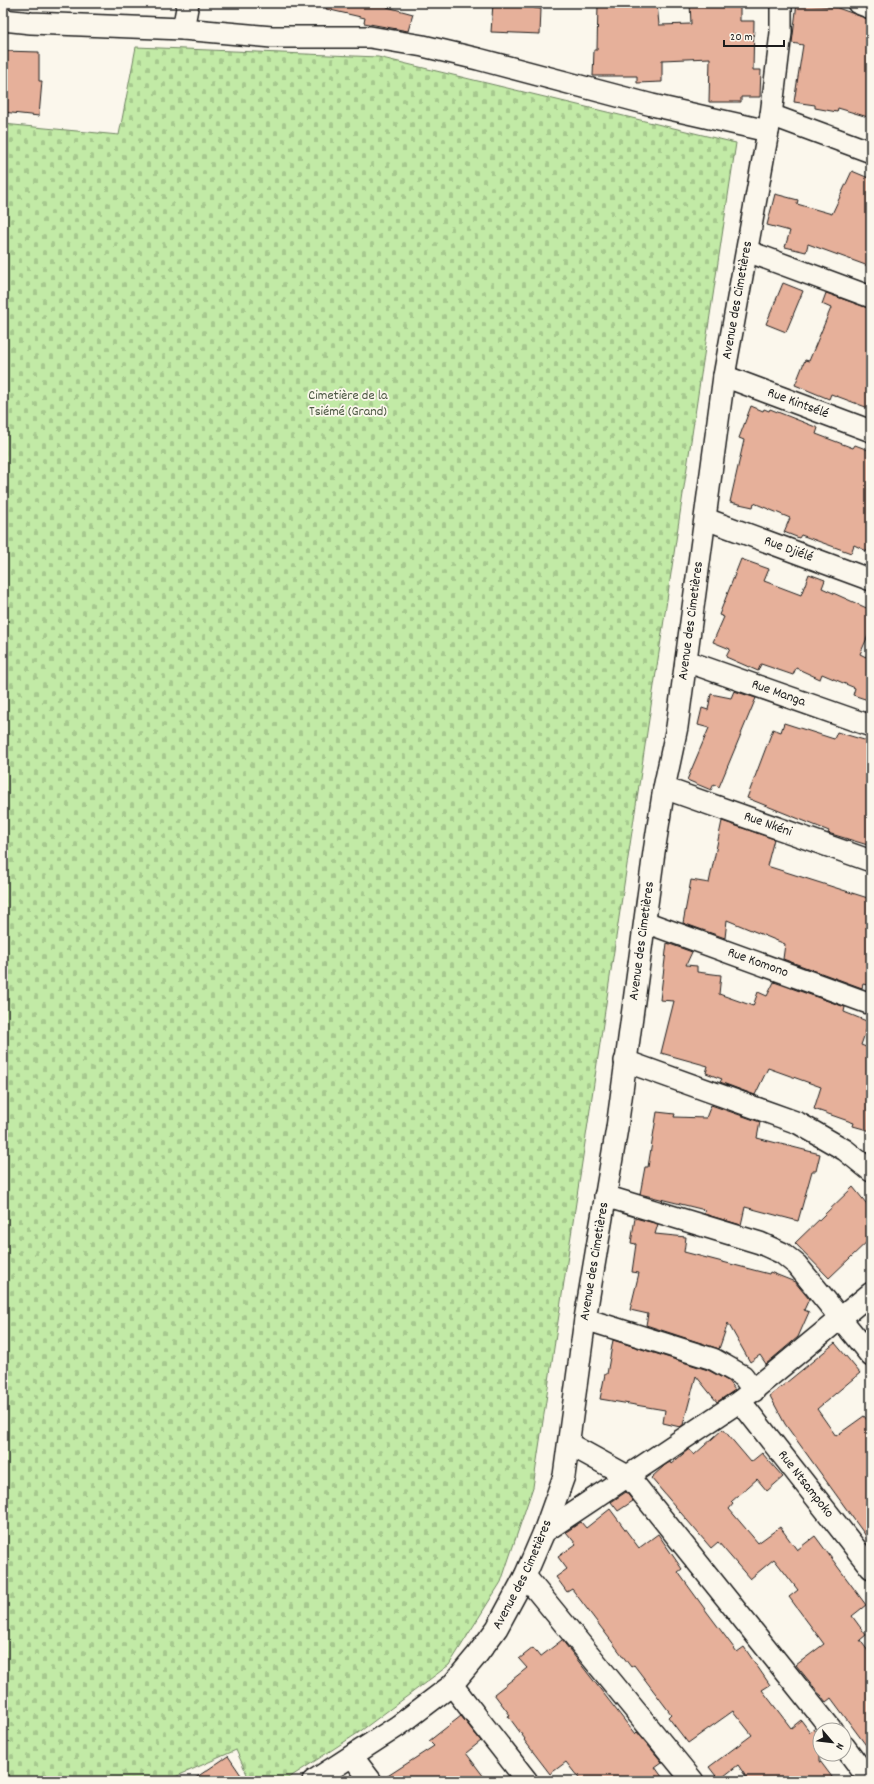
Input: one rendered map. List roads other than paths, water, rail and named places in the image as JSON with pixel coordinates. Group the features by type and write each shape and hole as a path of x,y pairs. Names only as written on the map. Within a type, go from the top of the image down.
{"street":[{"path":"184,29 188,3"},
{"name":"Avenue des Cimetières","path":"313,1781 398,1726 452,1685 477,1655 497,1628 525,1576 544,1532 564,1476 570,1444 585,1319 617,1128 625,1061 664,788 677,727 724,376 770,123 781,33 781,3"},
{"path":"858,3 871,8"},
{"path":"3,20 31,23 184,29 272,37 370,37 423,46 478,58 652,105 770,123 871,152"},
{"path":"747,251 871,296"},
{"name":"Rue Kintsélé","path":"724,376 871,431"},
{"name":"Rue Djiélé","path":"706,519 871,580"},
{"name":"Rue Manga","path":"686,661 871,726"},
{"name":"Rue Nkéni","path":"664,788 871,861"},
{"name":"Rue Komono","path":"645,922 871,1004"},
{"path":"625,1061 798,1122 845,1150 871,1171"},
{"path":"605,1196 760,1243 782,1253 797,1265 841,1317 871,1356"},
{"path":"544,1532 629,1477 747,1396 871,1293"},
{"name":"Rue Ntsampoko","path":"585,1319 713,1359 743,1376 747,1396 871,1568"},
{"path":"570,1444 629,1477 826,1722"},
{"path":"525,1576 693,1781"},
{"path":"452,1685 527,1781"},
{"path":"352,1756 371,1781"},
{"path":"852,1757 870,1781"}],"park label":[{"name":"Cimetière de la Tsiémé (Grand)","path":"348,404"}]}
